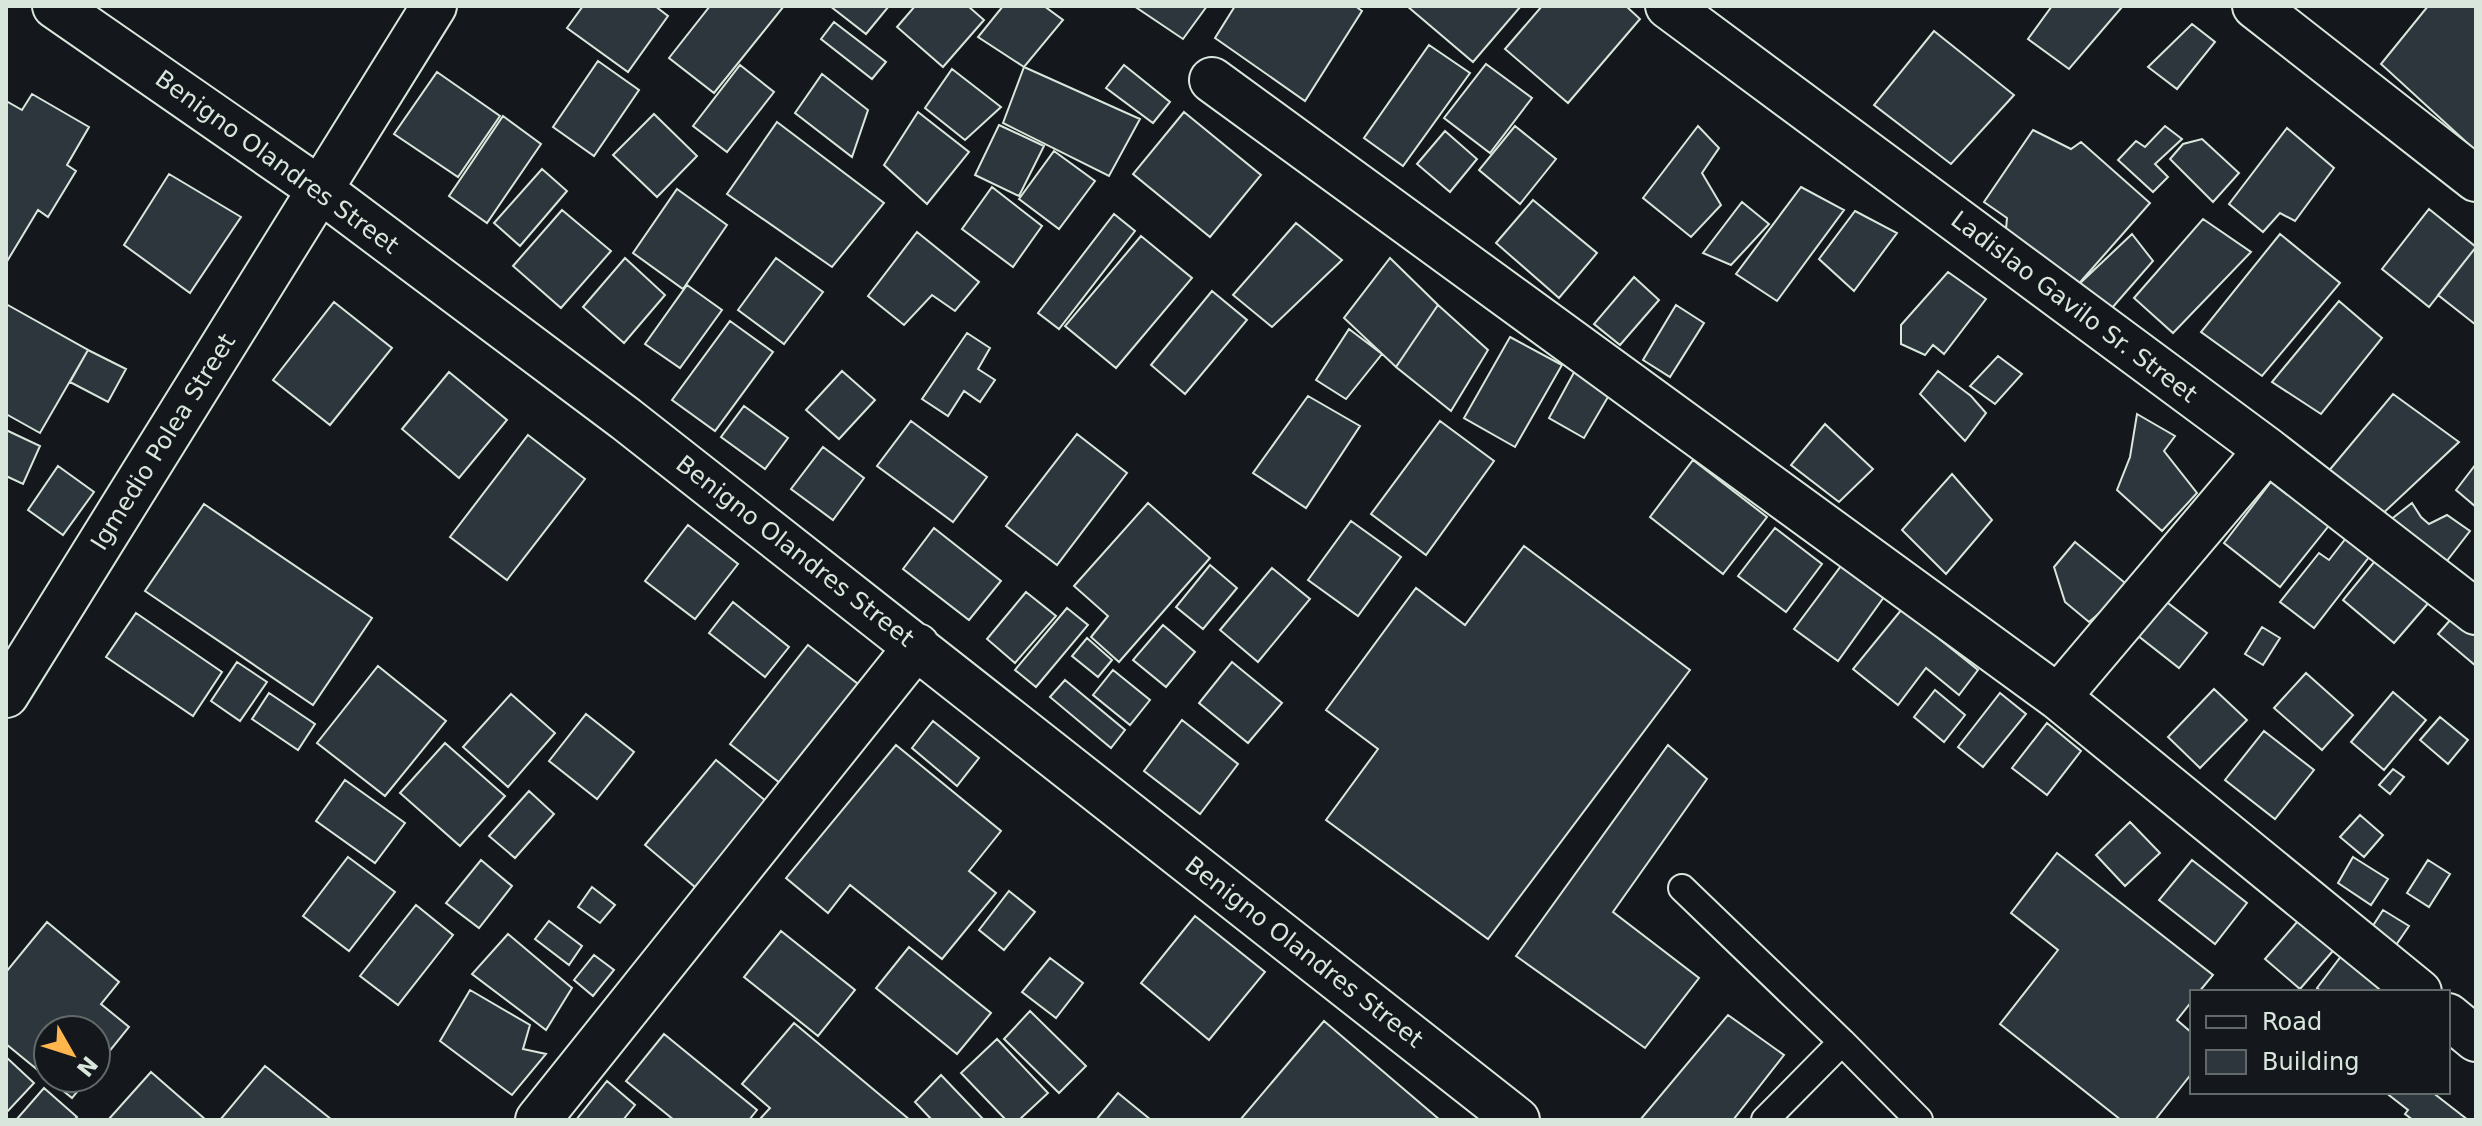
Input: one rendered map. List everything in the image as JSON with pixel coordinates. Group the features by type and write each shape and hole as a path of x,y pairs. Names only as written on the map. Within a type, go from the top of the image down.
{"street":[{"name":"Benigno Olandres Street","path":"55,6 319,189 626,419 1517,1120"},
{"name":"Igmedio Polea Street","path":"6,695 434,6"},
{"name":"Ladislao Gavilo Sr. Street","path":"1668,6 2267,450 2476,612"},
{"path":"2255,6 2476,179"},
{"path":"1212,80 2058,697 2417,990"},
{"path":"2058,697 2267,450"},
{"path":"538,1120 917,646"},
{"path":"2450,1018 2476,1039"}],"lane":[{"path":"1682,888 1919,1120"},
{"path":"1765,1120 1842,1042"}],"building":[{"path":"583,6 655,6 668,16 628,72 567,28"},
{"path":"710,6 784,6 714,93 669,58"},
{"path":"830,6 889,6 866,34"},
{"path":"915,6 968,6 984,20 943,67 897,27"},
{"path":"1003,6 1044,6 1063,20 1024,67 978,37"},
{"path":"1134,6 1207,6 1183,39"},
{"path":"1235,6 1355,6 1362,11 1305,101 1215,38"},
{"path":"1407,6 1521,6 1473,62"},
{"path":"1542,6 1626,6 1640,19 1568,103 1505,49"},
{"path":"2052,6 2122,7 2069,69 2028,39"},
{"path":"2428,6 2476,6 2476,151 2381,64"},
{"path":"834,22 886,62 872,79 821,39"},
{"path":"2192,24 2215,42 2177,89 2148,67"},
{"path":"1934,31 2014,95 1951,164 1874,105"},
{"path":"1429,45 1470,73 1403,166 1364,138"},
{"path":"598,61 639,90 594,156 553,127"},
{"path":"1486,64 1532,98 1490,153 1444,118"},
{"path":"740,65 774,92 727,152 693,126"},
{"path":"1124,65 1170,102 1153,123 1106,88"},
{"path":"1024,67 1140,119 1109,176 1003,123"},
{"path":"952,69 1001,107 965,140 925,108"},
{"path":"437,72 500,116 458,177 394,134"},
{"path":"822,74 868,110 852,157 795,113"},
{"path":"32,94 89,127 67,165 76,171 48,217 38,210 6,263 6,101 22,110"},
{"path":"918,112 969,152 927,204 884,165"},
{"path":"1184,112 1261,175 1210,237 1133,174"},
{"path":"654,114 697,156 657,197 613,155"},
{"path":"503,116 541,144 487,223 449,196"},
{"path":"777,122 884,203 832,267 727,194"},
{"path":"999,125 1044,146 1019,196 975,175"},
{"path":"1515,126 1556,159 1520,204 1479,170"},
{"path":"1698,126 1719,148 1702,173 1721,205 1691,237 1643,198"},
{"path":"2165,126 2182,139 2155,164 2168,177 2153,192 2118,160 2136,141 2145,147"},
{"path":"2287,128 2334,168 2295,221 2280,213 2263,232 2229,204"},
{"path":"2033,130 2071,149 2081,142 2150,203 2075,288 2006,229 2007,218 1984,202"},
{"path":"1445,131 1477,159 1450,192 1417,164"},
{"path":"2202,139 2239,173 2213,202 2170,159 2183,144"},
{"path":"1054,151 1095,181 1059,229 1019,199"},
{"path":"542,169 567,191 520,246 494,223"},
{"path":"169,174 241,217 190,293 124,245"},
{"path":"992,187 1042,226 1013,267 962,229"},
{"path":"1801,187 1844,210 1777,301 1736,274"},
{"path":"677,189 727,225 683,289 633,253"},
{"path":"1533,200 1597,253 1559,298 1496,243"},
{"path":"1742,202 1769,224 1731,265 1703,253"},
{"path":"2429,209 2476,247 2429,307 2382,269"},
{"path":"562,210 611,251 561,308 513,266"},
{"path":"1855,211 1897,233 1854,291 1819,259"},
{"path":"1114,214 1135,231 1059,329 1038,313"},
{"path":"2203,219 2251,252 2173,333 2134,298"},
{"path":"1296,223 1342,260 1272,327 1233,295"},
{"path":"917,232 979,282 955,311 932,295 904,325 868,296"},
{"path":"2132,234 2153,261 2105,316 2075,288"},
{"path":"2280,234 2340,283 2262,376 2201,332"},
{"path":"1141,236 1192,278 1116,368 1065,326"},
{"path":"2476,247 2476,325 2438,295"},
{"path":"625,258 665,295 624,343 583,307"},
{"path":"776,258 823,292 784,344 738,310"},
{"path":"1390,258 1438,305 1396,367 1344,318"},
{"path":"1948,272 1986,299 1944,354 1933,345 1925,355 1901,344 1901,325"},
{"path":"1634,277 1659,300 1620,345 1594,324"},
{"path":"687,285 722,310 680,368 645,344"},
{"path":"1212,291 1247,320 1185,394 1151,365"},
{"path":"2339,301 2382,338 2321,414 2272,382"},
{"path":"334,302 392,348 330,425 273,380"},
{"path":"6,304 88,350 40,433 6,414"},
{"path":"1438,305 1488,350 1451,411 1396,367"},
{"path":"1676,305 1704,323 1670,377 1643,360"},
{"path":"730,321 773,352 715,431 672,400"},
{"path":"1349,329 1382,354 1346,399 1316,380"},
{"path":"967,333 990,348 978,369 995,380 980,402 964,391 948,416 922,399"},
{"path":"1510,337 1562,365 1515,447 1464,418"},
{"path":"88,350 126,369 108,402 70,382"},
{"path":"1998,356 2022,374 1995,404 1970,386"},
{"path":"1578,365 1615,385 1584,438 1549,418"},
{"path":"842,371 875,400 839,439 806,410"},
{"path":"1938,371 1971,396 1986,413 1965,441 1920,394"},
{"path":"449,372 507,420 459,478 402,429"},
{"path":"2393,394 2459,442 2378,518 2327,473"},
{"path":"1308,396 1360,426 1306,508 1253,473"},
{"path":"744,406 788,438 765,469 721,437"},
{"path":"2137,414 2175,436 2164,451 2197,493 2162,531 2117,490 2130,457"},
{"path":"911,421 987,477 953,522 877,466"},
{"path":"1440,421 1494,461 1426,555 1371,514"},
{"path":"1825,424 1873,469 1839,502 1791,465"},
{"path":"6,430 40,446 23,484 6,476"},
{"path":"1077,434 1127,473 1057,565 1006,526"},
{"path":"528,435 585,479 507,580 450,537"},
{"path":"823,447 864,478 833,520 791,489"},
{"path":"1693,460 1767,517 1723,574 1650,517"},
{"path":"2476,464 2476,507 2456,490"},
{"path":"58,466 94,492 63,535 28,510"},
{"path":"1952,474 1992,520 1946,574 1902,530"},
{"path":"2274,478 2331,523 2280,587 2224,543"},
{"path":"1148,503 1210,558 1119,662 1091,637 1108,616 1074,586"},
{"path":"2412,503 2429,524 2447,515 2470,531 2436,575 2385,524"},
{"path":"204,504 372,618 313,705 145,591"},
{"path":"1351,521 1401,557 1358,616 1308,580"},
{"path":"688,525 738,564 695,619 645,581"},
{"path":"934,528 1001,581 969,620 903,569"},
{"path":"1775,528 1822,564 1786,612 1738,576"},
{"path":"2350,533 2373,552 2314,628 2280,602 2319,553 2329,560"},
{"path":"2075,542 2130,587 2089,622 2065,602 2054,567"},
{"path":"1524,546 1690,670 1488,939 1326,820 1378,749 1326,710 1416,588 1465,625"},
{"path":"2379,556 2431,600 2394,643 2343,600"},
{"path":"1210,565 1237,588 1203,629 1176,607"},
{"path":"1841,566 1884,597 1838,661 1794,629"},
{"path":"1272,568 1310,599 1258,662 1220,630"},
{"path":"1026,592 1056,616 1015,663 987,639"},
{"path":"2164,600 2207,633 2179,668 2137,635"},
{"path":"733,602 789,647 765,677 709,633"},
{"path":"1067,608 1088,625 1036,687 1015,670"},
{"path":"1902,609 1978,670 1959,695 1926,668 1898,705 1853,669"},
{"path":"2458,611 2476,627 2476,666 2438,634"},
{"path":"136,613 222,672 193,716 106,657"},
{"path":"1163,625 1195,652 1166,687 1133,660"},
{"path":"2262,627 2280,638 2263,665 2245,654"},
{"path":"1087,638 1112,660 1098,677 1072,656"},
{"path":"808,645 858,684 780,783 730,744"},
{"path":"237,662 267,682 240,721 211,701"},
{"path":"1232,662 1282,703 1248,743 1199,703"},
{"path":"378,666 446,721 385,796 317,743"},
{"path":"1113,670 1150,700 1130,725 1093,695"},
{"path":"2306,673 2353,715 2322,750 2274,708"},
{"path":"1065,680 1125,730 1111,748 1050,697"},
{"path":"2214,689 2247,720 2200,768 2168,737"},
{"path":"1935,690 1965,715 1944,742 1914,717"},
{"path":"2393,692 2426,720 2384,770 2351,742"},
{"path":"269,693 315,724 298,750 252,719"},
{"path":"2000,693 2026,714 1983,767 1958,747"},
{"path":"511,694 555,733 508,787 463,747"},
{"path":"586,714 634,752 597,799 549,761"},
{"path":"2440,717 2468,740 2448,764 2420,740"},
{"path":"1182,720 1238,764 1200,814 1144,771"},
{"path":"933,721 979,758 957,786 912,748"},
{"path":"2047,723 2081,751 2047,795 2012,768"},
{"path":"2264,731 2314,770 2275,819 2225,780"},
{"path":"445,743 505,796 460,846 400,793"},
{"path":"896,745 1001,831 969,871 996,893 942,959 850,885 828,913 786,878"},
{"path":"1668,745 1707,779 1613,912 1699,978 1645,1048 1516,956"},
{"path":"716,760 767,802 695,887 645,845"},
{"path":"2393,769 2404,777 2390,794 2379,785"},
{"path":"345,780 405,823 375,863 316,821"},
{"path":"529,791 554,814 515,858 489,836"},
{"path":"2360,815 2383,835 2364,857 2340,837"},
{"path":"2130,822 2160,853 2125,886 2096,855"},
{"path":"2057,853 2213,975 2201,990 2190,990 2190,1004 2177,1020 2190,1031 2190,1076 2155,1120 2121,1120 2000,1024 2058,950 2011,913"},
{"path":"348,857 395,892 349,951 303,916"},
{"path":"2353,857 2388,879 2371,905 2338,883"},
{"path":"481,860 512,886 479,928 446,903"},
{"path":"2192,860 2247,903 2215,944 2159,900"},
{"path":"2428,860 2450,874 2429,907 2407,893"},
{"path":"592,887 615,905 600,923 578,907"},
{"path":"1009,891 1035,912 1004,950 979,930"},
{"path":"416,905 453,935 398,1005 360,976"},
{"path":"2383,910 2409,926 2392,951 2367,935"},
{"path":"2304,914 2338,945 2300,989 2265,959"},
{"path":"1195,916 1265,972 1209,1040 1141,983"},
{"path":"549,921 582,946 569,965 535,939"},
{"path":"47,922 119,982 101,1004 129,1027 112,1048 112,1014 32,1014 32,1065 6,1044 6,972"},
{"path":"781,931 855,990 818,1036 744,977"},
{"path":"508,934 572,988 546,1030 472,974"},
{"path":"909,947 991,1013 957,1054 876,988"},
{"path":"594,955 614,970 593,996 574,980"},
{"path":"2342,955 2386,990 2320,990 2317,988"},
{"path":"1050,958 1083,983 1056,1018 1022,992"},
{"path":"470,990 530,1025 523,1049 546,1054 512,1095 440,1041"},
{"path":"1030,1011 1086,1066 1059,1093 1004,1039"},
{"path":"1728,1015 1784,1055 1733,1120 1640,1120"},
{"path":"1324,1021 1440,1120 1240,1120"},
{"path":"794,1023 910,1120 759,1120 770,1108 742,1084"},
{"path":"664,1034 757,1110 749,1120 674,1120 626,1081"},
{"path":"997,1039 1048,1093 1019,1120 1006,1120 961,1073"},
{"path":"6,1057 32,1081 32,1085 6,1113"},
{"path":"265,1066 332,1120 220,1120"},
{"path":"151,1072 206,1120 108,1120"},
{"path":"941,1075 984,1120 932,1120 915,1102"},
{"path":"607,1081 635,1105 623,1120 576,1120"},
{"path":"1118,1093 1151,1120 1096,1120"},
{"path":"39,1094 51,1094 77,1117 74,1120 16,1120"},
{"path":"2388,1094 2435,1094 2468,1120 2413,1120 2405,1114 2408,1110"}]}
